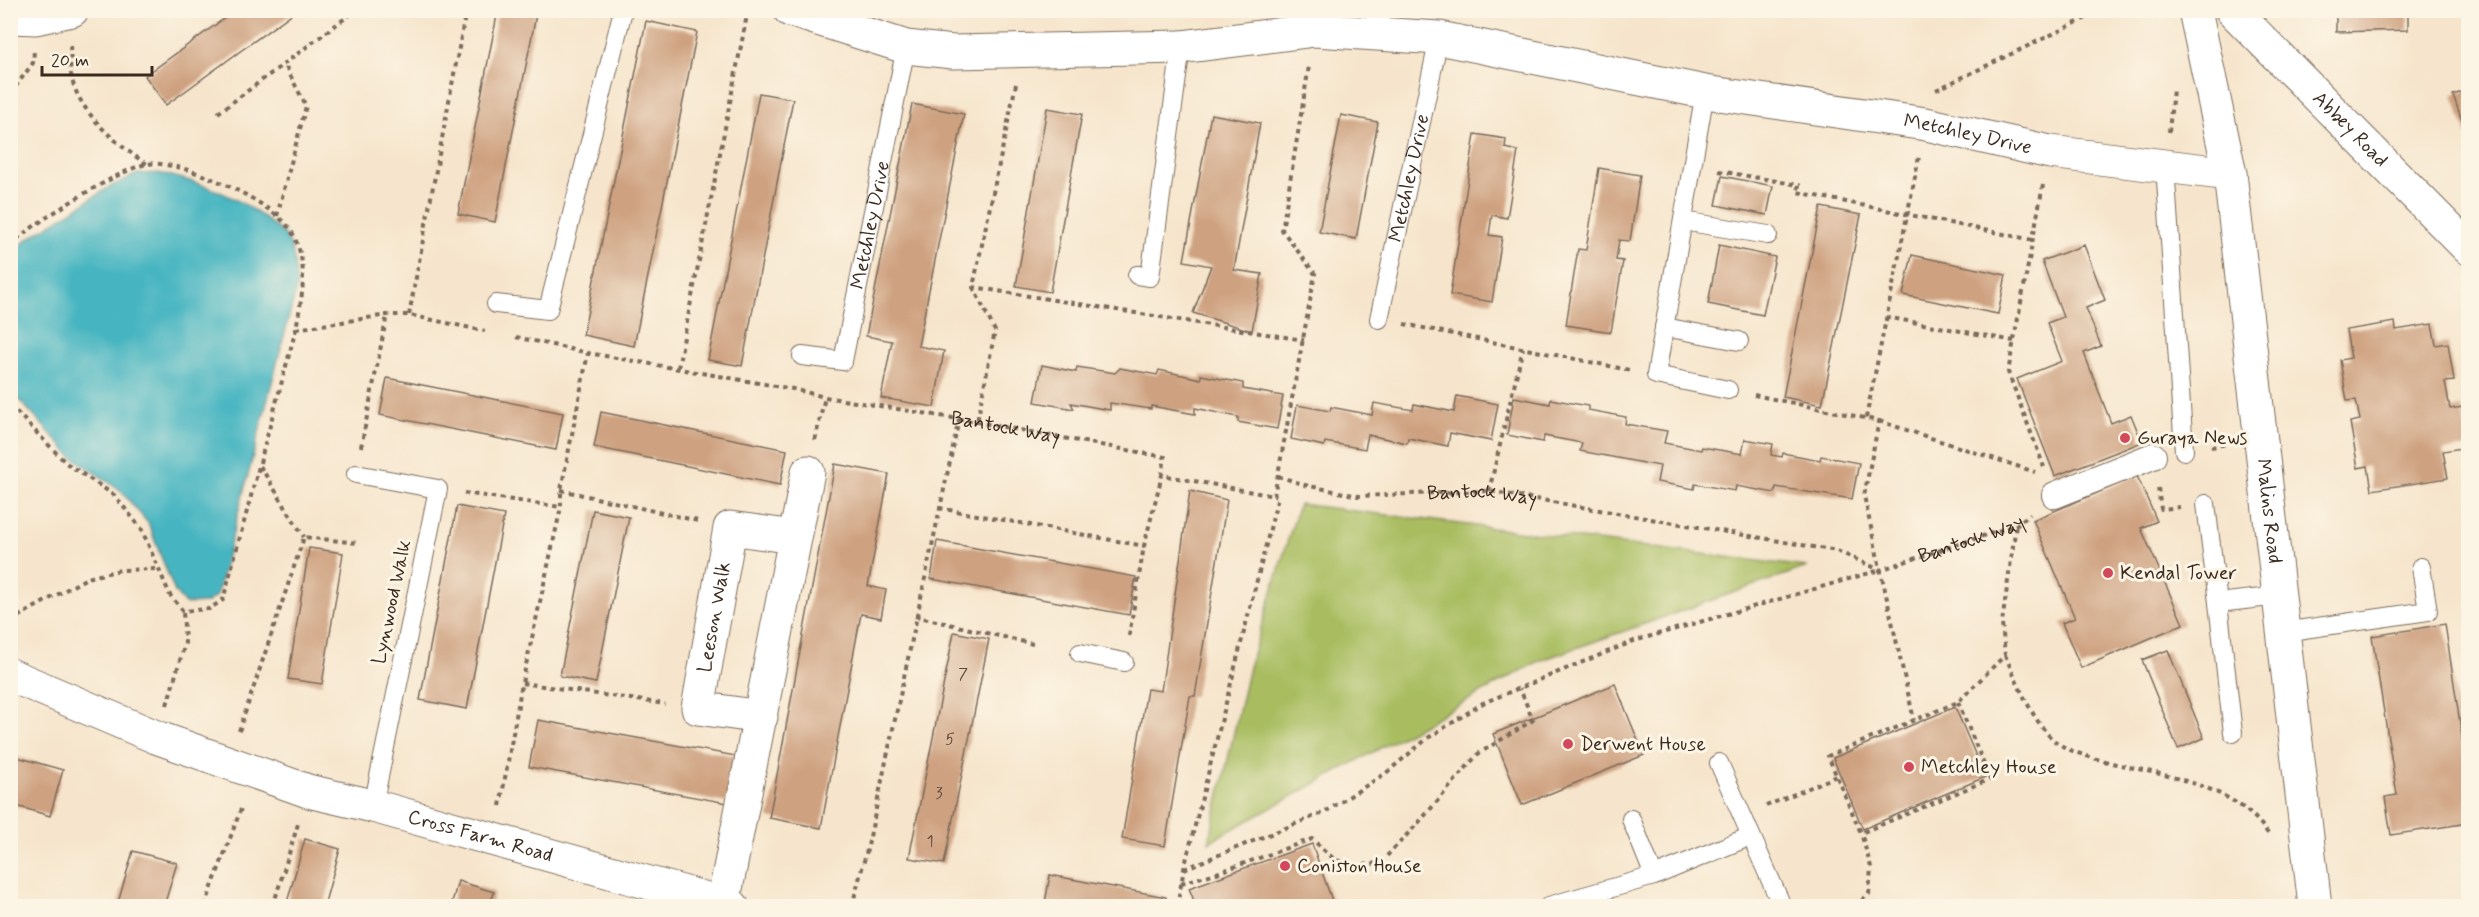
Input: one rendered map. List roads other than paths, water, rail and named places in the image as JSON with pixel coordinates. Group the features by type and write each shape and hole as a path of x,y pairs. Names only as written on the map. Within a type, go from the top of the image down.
{"street":[{"name":"Metchley Drive","path":"790,10 906,47 953,52 1181,46 1315,30 1439,38 1705,92 1926,124 2050,152 2230,174"},
{"name":"Malins Road","path":"2195,10 2230,174 2315,906"},
{"name":"Abbey Road","path":"2232,10 2469,248"},
{"path":"23,17 71,11"},
{"path":"2051,486 2153,456"},
{"path":"727,905 760,717 808,472"},
{"name":"Leeson Walk","path":"760,717 698,708 730,528 794,537"},
{"name":"Cross Farm Road","path":"10,675 156,737 308,791 373,806 727,905"}],"lane":[{"path":"496,304 548,310 623,10"},
{"name":"Metchley Drive","path":"1379,319 1439,38"},
{"path":"1137,275 1150,277 1181,46"},
{"name":"Metchley Drive","path":"802,356 843,362 906,47"},
{"path":"1705,92 1656,375 1728,390"},
{"path":"2165,165 2184,451"},
{"path":"1683,221 1768,236"},
{"path":"1664,327 1739,341"},
{"name":"Lynwood Walk","path":"356,474 438,489 373,806"},
{"path":"2206,504 2233,733"},
{"path":"2283,632 2428,611 2421,567"},
{"path":"2218,603 2279,596"},
{"path":"1080,653 1124,662"},
{"path":"1719,763 1782,906"},
{"path":"1631,819 1654,876"},
{"path":"1549,906 1654,876 1751,836"}],"water":[{"path":"159,173 219,191 246,205 286,237 295,267 297,286 217,595 206,603 185,604 175,592 148,523 120,490 71,456 11,391 11,255 26,240 111,186 137,174"}],"place":[{"name":"Guraya News","path":"2125,438"},
{"name":"Kendal Tower","path":"2108,573"},
{"name":"Derwent House","path":"1568,744"},
{"name":"Metchley House","path":"1909,767"},
{"name":"Coniston House","path":"1285,866"}]}
